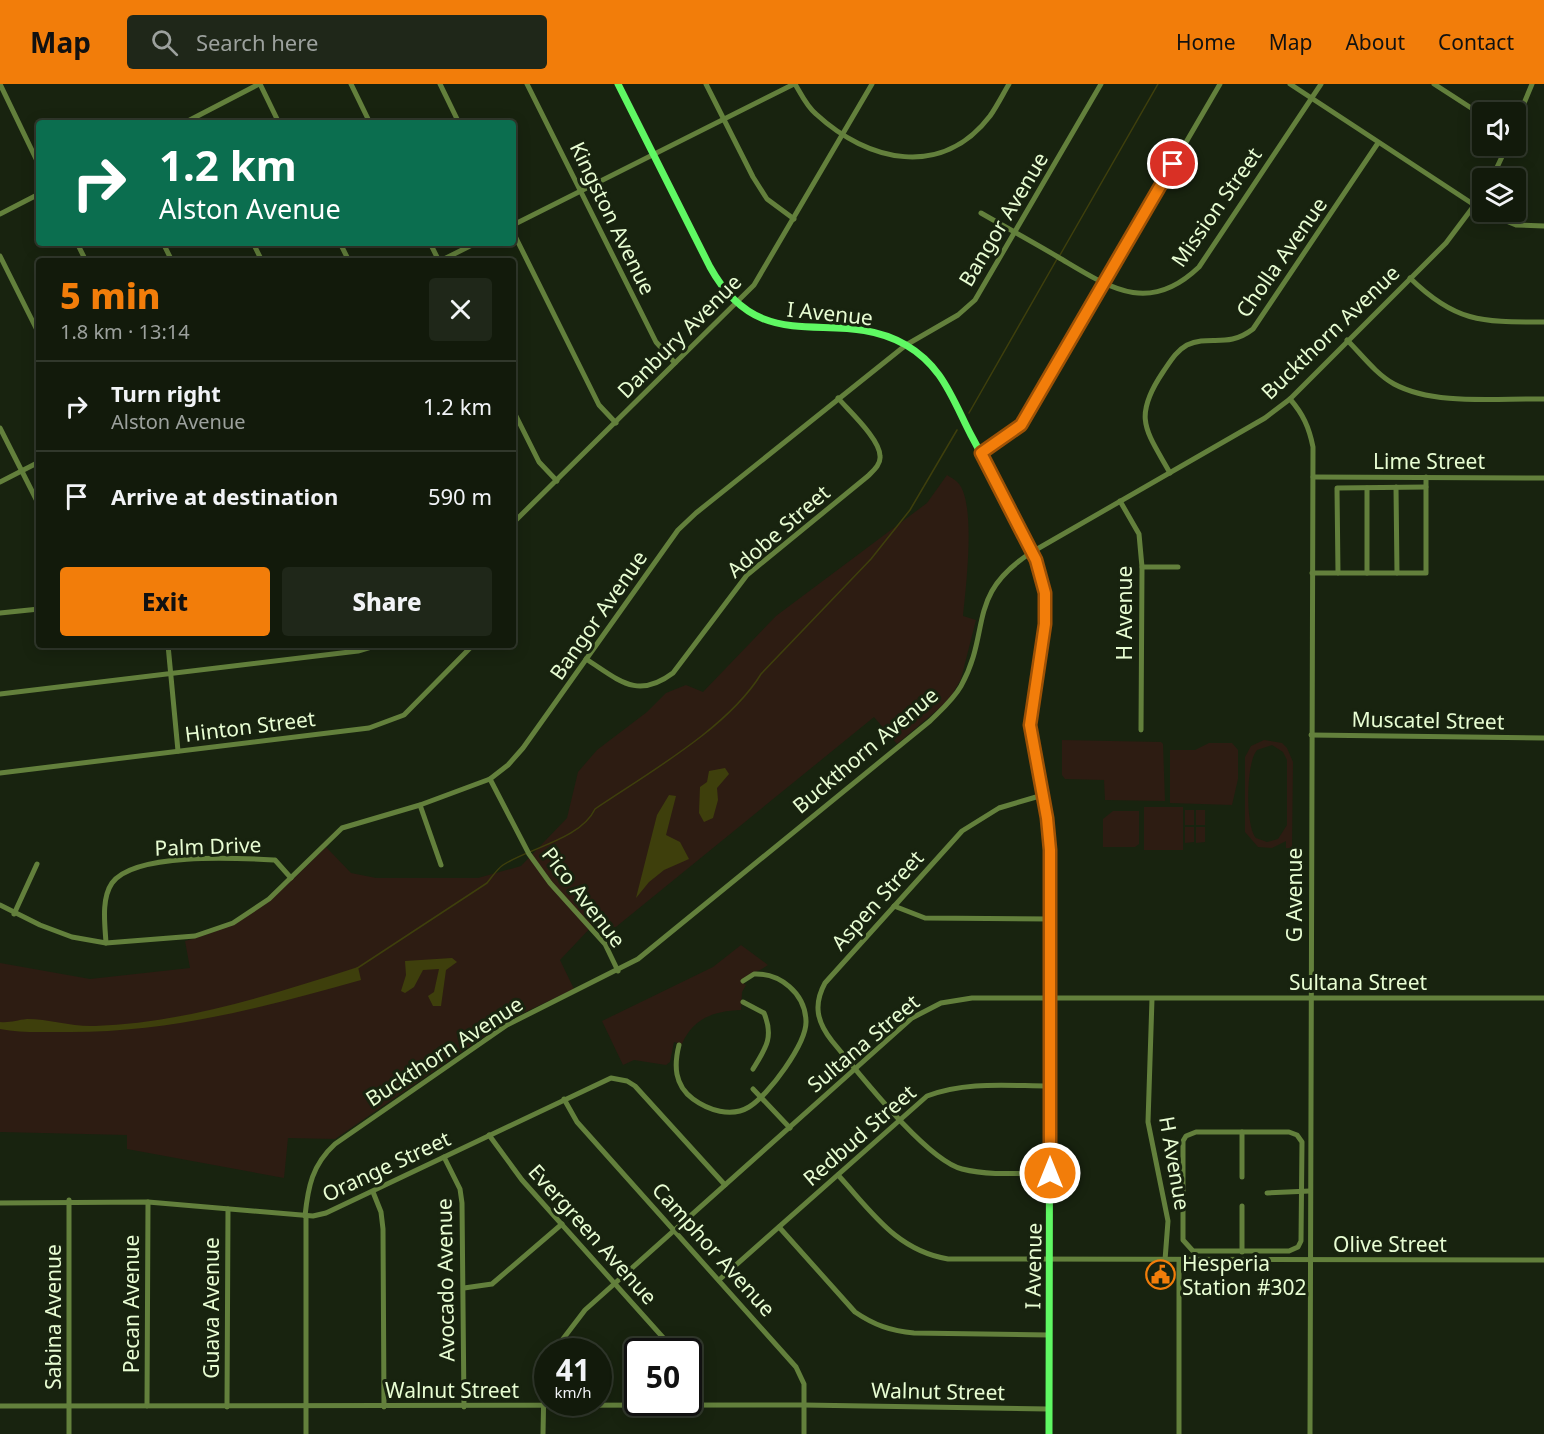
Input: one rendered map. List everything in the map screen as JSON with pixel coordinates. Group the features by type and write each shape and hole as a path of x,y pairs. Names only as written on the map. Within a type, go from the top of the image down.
{"main road":[{"name":"I Avenue","path":"618,84 713,273 737,303 757,317 778,324 802,328 864,331 884,335 906,345 939,374 1032,552 1042,577 1046,602 1030,725 1049,830 1048,1434"}],"street":[{"path":"0,84 36,159"},
{"path":"193,120 260,84 278,120"},
{"path":"351,84 369,120"},
{"path":"440,84 458,120"},
{"name":"Kingston Avenue","path":"527,84 656,342 675,363"},
{"path":"706,84 753,177 767,199 794,219"},
{"path":"516,223 580,189 654,155 794,84 815,114 843,133 880,154 920,159 945,151 969,136 990,116 1009,84"},
{"name":"Danbury Avenue","path":"516,521 754,285 872,84"},
{"name":"Bangor Avenue","path":"0,905 14,914 72,937 106,943 195,936 233,923 269,899 342,828 420,805 490,779 508,765 523,748 678,530 906,345 958,315 975,300 1101,84"},
{"path":"981,453 1021,425 1220,84"},
{"path":"1290,84 1472,204"},
{"name":"Mission Street","path":"981,213 1103,284 1128,293 1149,294 1168,290 1184,281 1199,267 1321,84"},
{"path":"1434,84 1472,109"},
{"path":"1525,102 1532,84"},
{"name":"Cholla Avenue","path":"1170,473 1147,433 1143,413 1151,389 1175,354 1188,345 1241,339 1253,329 1378,143"},
{"path":"0,214 36,196"},
{"name":"Buckthorn Avenue","path":"306,1434 305,1216 308,1189 314,1170 335,1144 507,1025 618,971 656,945 944,707 965,677 992,588 1006,570 1032,552 1265,418 1290,399 1446,243 1472,210"},
{"path":"1509,222 1516,225 1544,226"},
{"path":"516,238 599,405 616,423"},
{"path":"445,258 470,246"},
{"path":"0,256 36,328"},
{"path":"1410,278 1432,300 1463,315 1492,322 1544,322"},
{"path":"1347,340 1375,369 1393,383 1410,391 1432,397 1544,399"},
{"name":"Adobe Street","path":"586,659 628,684 648,687 658,684 673,673 747,574 878,466 880,456 877,443 838,398"},
{"name":"G Avenue","path":"1290,399 1302,412 1309,426 1313,447 1310,1434"},
{"path":"516,416 539,462 557,481"},
{"path":"0,428 36,499"},
{"path":"0,482 36,464"},
{"name":"Lime Street","path":"1313,477 1544,478"},
{"path":"1312,573 1426,573 1426,477"},
{"path":"1338,573 1337,488 1426,488"},
{"path":"1367,488 1367,573"},
{"path":"1396,488 1397,573"},
{"name":"H Avenue","path":"1120,501 1139,534 1142,567 1141,730"},
{"path":"1142,567 1178,567"},
{"path":"0,613 36,609"},
{"path":"168,648 178,751"},
{"path":"0,694 368,648"},
{"name":"Hinton Street","path":"0,773 369,728 404,715 470,648"},
{"name":"Muscatel Street","path":"1311,735 1544,738"},
{"name":"Pico Avenue","path":"490,779 529,854 550,883 605,944 618,971"},
{"name":"Aspen Street","path":"1043,795 1014,802 976,820 945,848 825,983 818,996 820,1026 855,1069 929,1151 961,1169 990,1173 1050,1173"},
{"path":"420,805 441,865"},
{"name":"Palm Drive","path":"106,943 105,912 111,884 128,869 156,862 275,860 291,878"},
{"path":"14,914 37,864"},
{"path":"894,906 925,918 1050,919"},
{"path":"679,1045 675,1068 680,1084 691,1097 713,1110 732,1112 748,1107 773,1084 805,1033 807,1021 800,995 776,977 754,974 743,981"},
{"name":"Sultana Street","path":"562,1338 572,1323 615,1283 912,1018 941,1003 972,998 1544,998"},
{"name":"H Avenue","path":"1152,999 1148,1122 1168,1221 1165,1260"},
{"path":"743,1002 764,1013 770,1026 768,1045 753,1069"},
{"name":"Orange Street","path":"0,1203 69,1200 148,1202 305,1216 327,1213 604,1079 627,1081 651,1102 725,1185"},
{"name":"Redbud Street","path":"719,1280 927,1096 950,1088 1050,1086"},
{"path":"753,1089 790,1128"},
{"name":"Camphor Avenue","path":"564,1099 577,1122 796,1367 804,1384 804,1434"},
{"path":"1196,1132 1242,1132 1289,1132 1297,1135 1302,1142 1301,1240 1298,1247 1289,1251 1193,1251 1183,1240 1184,1141 1186,1136 1196,1132"},
{"path":"1242,1132 1242,1177"},
{"name":"Evergreen Avenue","path":"489,1135 522,1180 664,1338"},
{"name":"Avocado Avenue","path":"444,1157 460,1189 462,1203 464,1407"},
{"name":"Olive Street","path":"838,1175 899,1240 928,1256 948,1259 1544,1260"},
{"path":"1268,1192 1310,1191"},
{"path":"372,1192 381,1212 383,1229 384,1407"},
{"name":"Sabina Avenue","path":"69,1200 69,1434"},
{"name":"Pecan Avenue","path":"147,1406 148,1202"},
{"path":"1242,1206 1242,1260"},
{"name":"Guava Avenue","path":"227,1407 228,1209"},
{"path":"464,1288 492,1284 562,1224"},
{"path":"779,1227 855,1312 869,1322 893,1331 914,1333 1048,1335"},
{"path":"1179,1260 1179,1434"},
{"name":"Walnut Street","path":"702,1405 1048,1409"},
{"name":"Walnut Street","path":"0,1406 534,1406"},
{"path":"543,1416 543,1434"}],"shaded area":[{"path":"947,475 960,485 968,513 969,531 963,616 976,620 961,679 949,700 897,744 874,717 606,935 594,924 560,960 574,989 517,1016 335,1139 288,1138 284,1178 127,1149 127,1135 0,1132 0,963 90,979 190,968 185,941 228,926 263,905 326,847 351,873 376,878 478,878 521,866 567,818 578,772 597,750 647,712 666,693 686,685 703,692 776,616 927,503"},
{"path":"1062,740 1161,742 1163,744 1165,801 1105,800 1104,780 1065,779 1062,775"},
{"path":"1264,740 1282,743 1287,748 1293,762 1292,848 1286,848 1286,841 1272,848 1258,847 1245,832 1245,757 1251,746","holes":["1272,745 1283,752 1287,760 1287,825 1278,839 1267,842 1256,838 1252,831 1248,794 1251,767 1257,750"]},
{"path":"1209,743 1232,743 1238,750 1238,779 1232,805 1170,803 1170,750 1195,750"},
{"path":"725,768 729,774 717,788 718,800 713,818 704,822 699,813 700,787 707,782 709,771"},
{"path":"669,795 676,796 666,835 680,842 689,859 664,870 649,882 636,898 657,815"},
{"path":"1144,807 1183,807 1183,850 1144,850"},
{"path":"1185,810 1194,810 1194,825 1185,825"},
{"path":"1196,810 1205,810 1205,825 1196,825"},
{"path":"1113,811 1139,811 1139,844 1135,847 1103,847 1103,819"},
{"path":"1185,827 1194,827 1194,842 1185,843"},
{"path":"1196,827 1205,827 1205,842 1196,843"},
{"path":"741,945 768,965 741,981 746,985 742,992 741,1010 713,1014 698,1022 682,1044 674,1042 670,1062 666,1065 634,1060 623,1065 602,1021 713,967"},
{"path":"452,958 457,962 446,970 441,1006 433,1006 428,996 434,992 439,969 423,970 414,987 405,993 401,991 406,975 405,961"},
{"path":"358,967 361,980 249,1009 174,1024 98,1031 30,1032 0,1029 0,1022 27,1019 95,1026 162,1019 228,1006"}],"waterway":[{"path":"1060,255 1158,84"},
{"path":"969,413 1057,259"},
{"path":"356,969 487,883 503,865 578,828 595,809 686,748 729,713 747,694 761,674 871,559 910,510 957,430"}],"place":[{"name":"Hesperia Station #302","path":"1161,1275"}],"route":[{"path":"1050,1173 1050,850 1047,818 1030,736 1033,694 1045,624 1046,602 1042,577 1036,560 981,453 1021,425 1173,164"}]}
